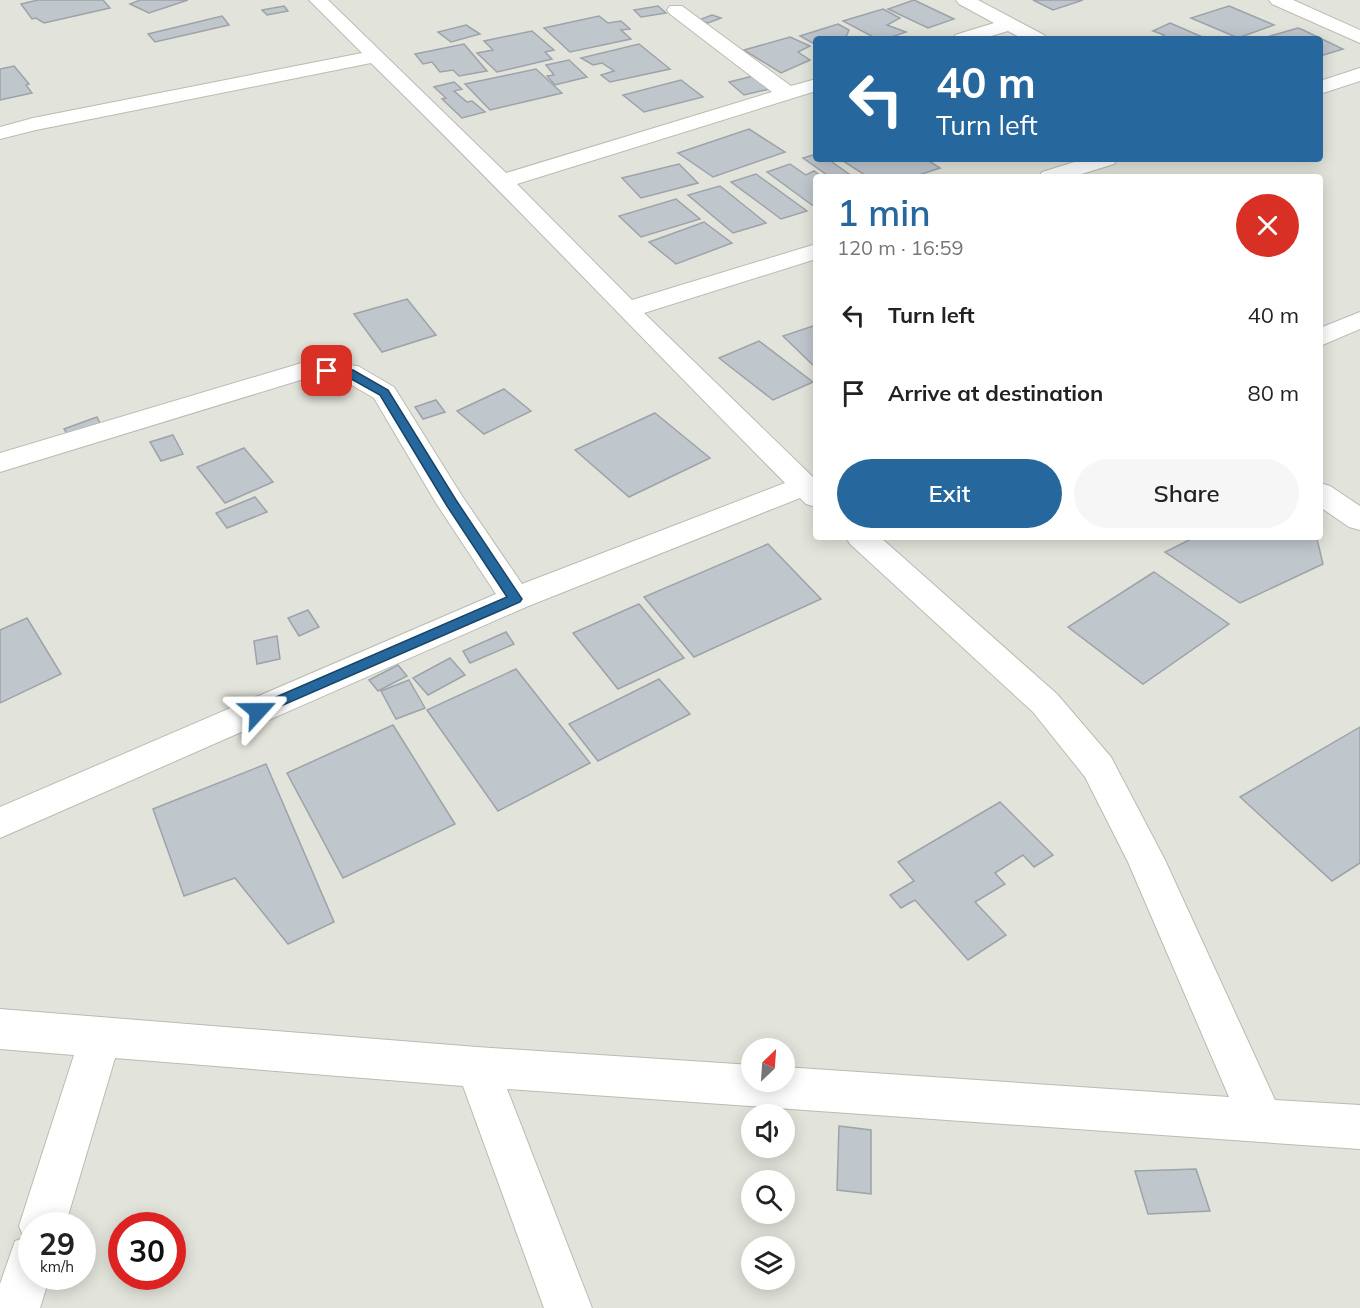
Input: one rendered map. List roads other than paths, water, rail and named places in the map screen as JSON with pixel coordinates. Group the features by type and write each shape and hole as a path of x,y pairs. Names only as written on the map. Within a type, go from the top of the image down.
{"street":[{"path":"0,823 515,599 810,492 627,310 502,181 318,0"},
{"path":"965,0 1032,36"},
{"path":"1278,0 1360,37"},
{"path":"676,10 788,94"},
{"path":"972,36 1010,24"},
{"path":"0,133 33,124 376,56"},
{"path":"1323,87 1360,74"},
{"path":"502,181 813,87"},
{"path":"1060,174 1098,162"},
{"path":"627,310 813,252"},
{"path":"1323,337 1360,320"},
{"path":"0,463 305,370 349,372 384,393 451,503 515,599"},
{"path":"1323,495 1360,520"},
{"path":"864,540 1045,703 1098,767 1146,860 1262,1121"},
{"path":"0,1029 477,1067 1360,1127"},
{"path":"46,1212 100,1037"},
{"path":"477,1067 568,1308"},
{"path":"16,1308 22,1290"}]}
